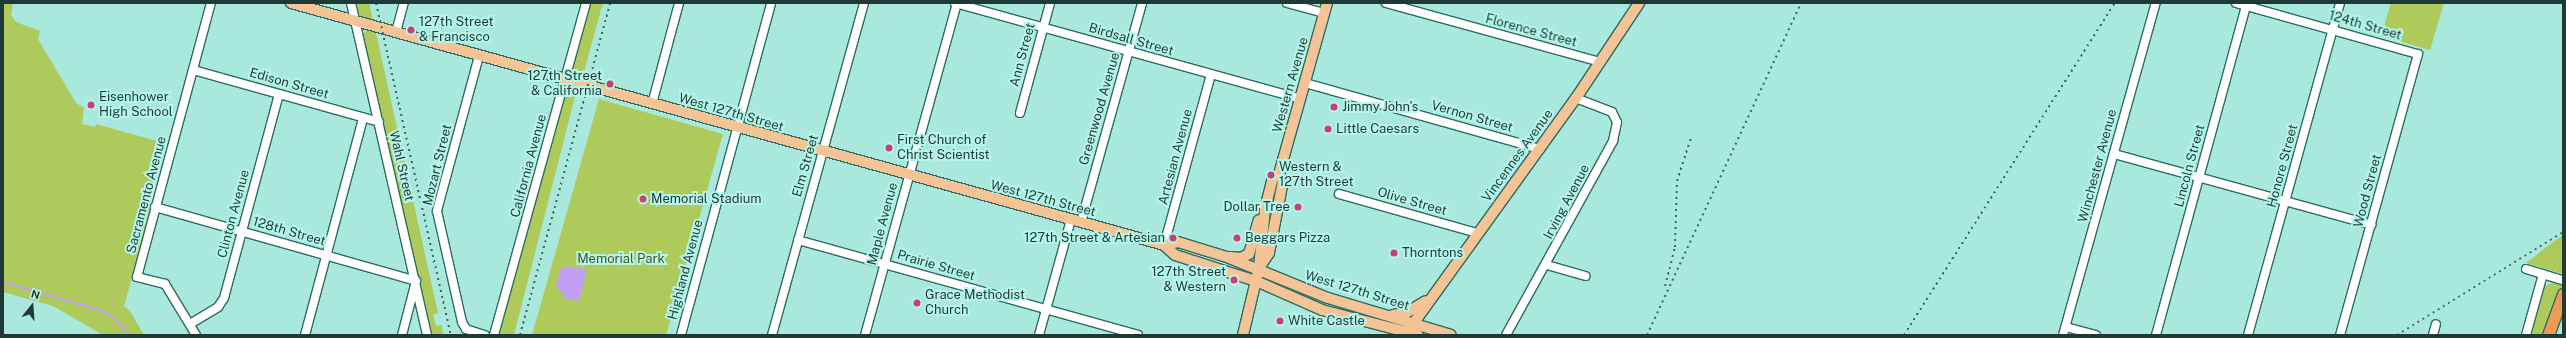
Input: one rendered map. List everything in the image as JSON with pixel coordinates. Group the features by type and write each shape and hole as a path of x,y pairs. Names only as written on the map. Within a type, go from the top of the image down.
{"highway":[{"path":"2548,335 2563,294"}],"main road":[{"name":"West 127th Street","path":"291,3 822,152 1164,245 1175,255 1256,281 1322,310 1392,332 1418,335"},
{"name":"Western Avenue","path":"1243,335 1259,268 1265,209 1273,178 1279,174 1327,3"},
{"name":"Vincennes Avenue","path":"1406,333 1477,233 1540,149 1639,3"},
{"name":"Western Avenue","path":"1259,268 1269,253 1283,181 1279,174"},
{"path":"1227,257 1241,258 1249,254 1260,216 1265,209"},
{"name":"West 127th Street","path":"1164,245 1178,242 1227,257 1259,268 1328,298 1414,322 1451,335"},
{"path":"1392,332 1389,316 1406,313 1434,294"}],"street":[{"name":"Sacramento Avenue","path":"190,324 165,284 137,277 211,3"},
{"name":"Wahl Street","path":"351,3 416,281 427,335"},
{"path":"396,32 404,3"},
{"name":"California Avenue","path":"494,335 586,3"},
{"path":"652,104 679,3"},
{"name":"Highland Avenue","path":"681,335 771,3"},
{"name":"Elm Street","path":"772,335 864,3"},
{"name":"Birdsall Street","path":"956,3 1300,99"},
{"name":"Maple Avenue","path":"865,335 956,3"},
{"name":"Ann Street","path":"1020,113 1050,3"},
{"name":"Greenwood Avenue","path":"1039,335 1046,309 1076,221 1142,3"},
{"path":"1287,3 1324,13"},
{"name":"Florence Street","path":"1386,3 1600,62"},
{"name":"Winchester Avenue","path":"2065,331 2156,3"},
{"name":"124th Street","path":"2236,3 2247,4 2418,54"},
{"name":"Honore Street","path":"2248,335 2340,3"},
{"name":"Lincoln Street","path":"2156,335 2247,4"},
{"name":"Wood Street","path":"2340,335 2418,54"},
{"name":"Mozart Street","path":"479,56 437,211 464,327 485,335"},
{"name":"Edison Street","path":"193,70 379,122"},
{"name":"Artesian Avenue","path":"1164,245 1211,74"},
{"name":"Vernon Street","path":"1305,83 1540,149"},
{"name":"Clinton Avenue","path":"190,324 223,302 279,94"},
{"name":"Irving Avenue","path":"1506,335 1547,265 1605,157 1616,128 1616,118 1612,112 1576,98"},
{"path":"306,335 363,118"},
{"path":"2114,154 2371,225"},
{"name":"Olive Street","path":"1339,194 1477,233"},
{"name":"128th Street","path":"155,207 416,281"},
{"name":"Prairie Street","path":"798,240 1138,335"},
{"path":"1547,265 1585,276"},
{"path":"2526,269 2563,280"},
{"path":"2526,335 2543,274"},
{"path":"402,335 416,281"},
{"path":"190,324 196,335"},
{"path":"2433,335 2436,324"},
{"path":"2065,331 2096,335"}],"green space":[{"name":"Eisenhower High School","path":"3,3 13,3 11,15 16,22 40,31 38,39 76,103 84,108 82,124 95,127 96,124 164,143 148,199 152,207 124,306 130,311 144,335 103,335 53,306 3,292"},
{"path":"357,3 369,3 373,20 359,16"},
{"path":"591,3 603,3 583,75 572,72"},
{"path":"2391,3 2444,3 2430,50 2381,36"},
{"path":"367,30 376,33 438,313 433,314 436,326 442,325 443,335 431,335 363,34"},
{"path":"571,87 577,89 514,335 499,335 567,90"},
{"name":"Memorial Park","path":"599,99 723,134 666,335 532,335"},
{"path":"2563,235 2563,274 2526,263 2553,242"},
{"path":"2551,283 2563,285 2543,335 2531,335 2544,287"}],"shaded area":[{"path":"568,266 587,270 579,301 565,298 556,285 560,270"}],"waterway":[{"path":"3,282 103,311 115,319 129,335"}],"railway":[{"path":"376,3 451,335"},
{"path":"520,335 610,3"},
{"path":"1647,335 1801,3"},
{"path":"1904,335 2115,3"},
{"path":"1665,286 1675,247 1677,181 1691,138"},
{"path":"2397,335 2563,232"}],"place":[{"name":"127th Street & Francisco","path":"411,30"},
{"name":"127th Street & California","path":"610,84"},
{"name":"Eisenhower High School","path":"91,105"},
{"name":"Jimmy John's","path":"1334,107"},
{"name":"Little Caesars","path":"1328,129"},
{"name":"First Church of Christ Scientist","path":"889,148"},
{"name":"Western & 127th Street","path":"1271,175"},
{"name":"Memorial Stadium","path":"643,199"},
{"name":"Dollar Tree","path":"1298,207"},
{"name":"127th Street & Artesian","path":"1173,238"},
{"name":"Beggars Pizza","path":"1237,238"},
{"name":"Thorntons","path":"1394,253"},
{"name":"127th Street & Western","path":"1234,280"},
{"name":"Grace Methodist Church","path":"917,303"},
{"name":"White Castle","path":"1280,321"}]}
